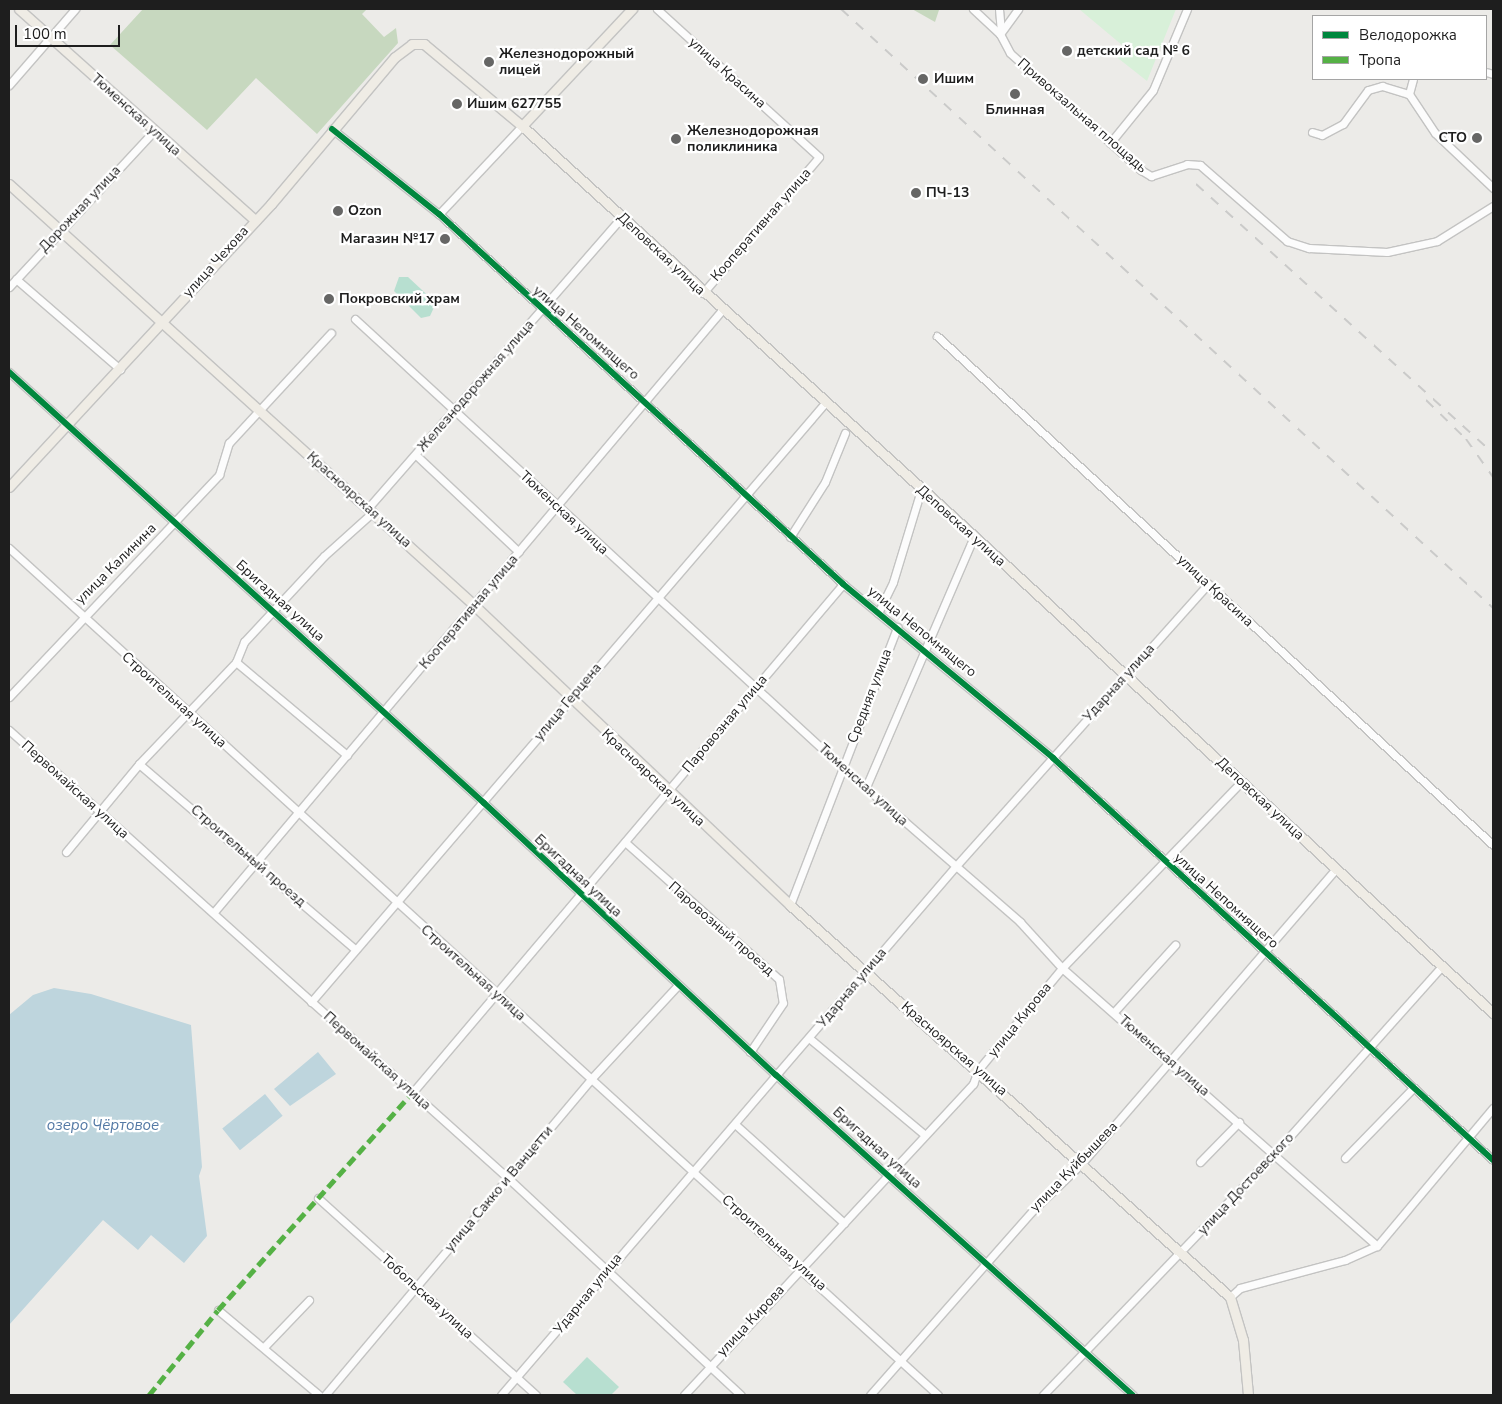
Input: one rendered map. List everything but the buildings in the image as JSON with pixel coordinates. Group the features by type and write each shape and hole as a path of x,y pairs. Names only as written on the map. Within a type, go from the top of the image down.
{"main road":[{"name":"Тюменская улица","path":"19,9 153,132 255,220"},
{"path":"522,126 632,9"},
{"name":"улица Чехова","path":"9,487 68,427 255,220 332,128 395,57 412,44 424,44"},
{"name":"Деповская улица","path":"424,44 522,126 703,293 974,536 1493,1013"},
{"name":"Красноярская улица","path":"9,184 474,606 667,792 790,906 978,1070 1230,1297"},
{"path":"1230,1297 1243,1340 1248,1395"}],"street":[{"path":"9,85 75,9"},
{"name":"улица Красина","path":"657,9 819,157"},
{"name":"Привокзальная площадь","path":"973,9 1000,34 1010,53 1110,143 1152,176 1187,164 1200,165 1287,241 1310,248 1388,252 1437,241 1493,206"},
{"path":"999,9 1000,34"},
{"path":"1000,34 1018,9"},
{"path":"1110,143 1153,90 1187,9"},
{"path":"1409,94 1413,80"},
{"path":"1312,132 1322,135 1343,124 1368,90 1382,86 1409,94 1436,133 1493,188"},
{"path":"439,214 522,126"},
{"name":"улица Непомнящего","path":"332,128 439,214 541,312 645,401 843,584 924,648 1053,758 1264,953 1493,1160"},
{"name":"Дорожная улица","path":"9,287 153,132"},
{"name":"Кооперативная улица","path":"703,293 819,157"},
{"name":"Железнодорожная улица","path":"66,852 97,812 186,712 236,662 244,642 324,556 370,510 622,218"},
{"path":"16,279 120,369"},
{"name":"Кооперативная улица","path":"214,912 300,813 722,310"},
{"name":"Тюменская улица","path":"355,319 556,506 842,767 1020,922 1062,968 1170,1061 1377,1246"},
{"name":"улица Калинина","path":"9,696 219,475 230,443 331,333"},
{"name":"улица Красина","path":"936,336 1493,845"},
{"name":"Бригадная улица","path":"9,372 173,524 273,610 484,803 579,894 750,1052 988,1264 1129,1394"},
{"name":"улица Герцена","path":"311,1002 484,803 656,597 825,403"},
{"path":"790,537 825,482 845,432"},
{"path":"416,455 519,552"},
{"path":"878,613 893,582 921,490"},
{"path":"866,787 924,648 974,536"},
{"name":"Строительная улица","path":"9,548 186,712 300,813 496,995 695,1171 938,1395"},
{"name":"Паровозная улица","path":"412,1092 843,584"},
{"name":"Ударная улица","path":"501,1395 606,1270 736,1125 776,1075 955,867 1208,584"},
{"name":"Средняя улица","path":"790,906 896,627"},
{"path":"236,662 347,755"},
{"name":"Первомайская улица","path":"9,730 97,812 214,912 311,1002 508,1178 741,1395"},
{"name":"Строительный проезд","path":"140,764 257,862 356,949"},
{"name":"улица Кирова","path":"684,1395 924,1134 973,1084 978,1070 1062,968 1241,782"},
{"name":"Паровозный проезд","path":"625,842 779,979 783,1003 750,1052"},
{"name":"улица Куйбышева","path":"870,1395 903,1362 1033,1210 1082,1163 1336,869"},
{"path":"1114,1012 1175,945"},
{"name":"улица Достоевского","path":"1043,1395 1182,1253 1370,1048 1441,967"},
{"name":"улица Сакко и Ванцетти","path":"324,1395 418,1288 591,1079 678,985"},
{"path":"809,1038 924,1134"},
{"path":"1345,1158 1413,1088"},
{"path":"1230,1297 1240,1288 1345,1260 1377,1246 1493,1108"},
{"path":"1200,1162 1239,1122"},
{"path":"736,1125 844,1223"},
{"name":"Тобольская улица","path":"318,1198 536,1395"},
{"path":"264,1347 309,1300"},
{"path":"218,1310 319,1395"}],"green space":[{"path":"143,9 367,9 362,14 384,37 396,28 398,43 317,134 256,78 207,130 110,45"},
{"path":"912,9 938,9 939,10 935,22"},
{"path":"1079,9 1176,9 1147,81 1114,55 1122,45"},
{"path":"399,277 408,277 436,303 430,316 421,318 394,291"},
{"path":"587,1357 619,1387 611,1395 577,1395 563,1382"}],"water":[{"name":"озеро Чёртовое","path":"54,988 91,994 191,1025 202,1167 199,1176 207,1236 184,1263 151,1235 138,1250 103,1220 9,1325 9,1015 33,995"},
{"path":"318,1052 336,1074 290,1106 274,1089"},
{"path":"265,1094 283,1116 240,1150 222,1129"}],"railway":[{"path":"841,9 1493,608"},
{"path":"1196,184 1493,453"},
{"path":"1426,400 1466,439 1493,477"}],"marked path":[{"path":"149,1395 218,1310 412,1093"}],"cycle path":[{"path":"332,129 439,214 843,584 1053,758 1493,1160"},
{"path":"9,372 484,803 776,1075 1133,1395"}],"place":[{"name":"детский сад № 6","path":"1067,51"},
{"name":"Железнодорожный лицей","path":"489,62"},
{"name":"Ишим","path":"923,79"},
{"name":"Блинная","path":"1015,94"},
{"name":"Ишим 627755","path":"457,104"},
{"name":"СТО","path":"1477,138"},
{"name":"Железнодорожная поликлиника","path":"676,139"},
{"name":"ПЧ-13","path":"916,193"},
{"name":"Ozon","path":"338,211"},
{"name":"Магазин №17","path":"445,239"},
{"name":"Покровский храм","path":"329,299"}]}
